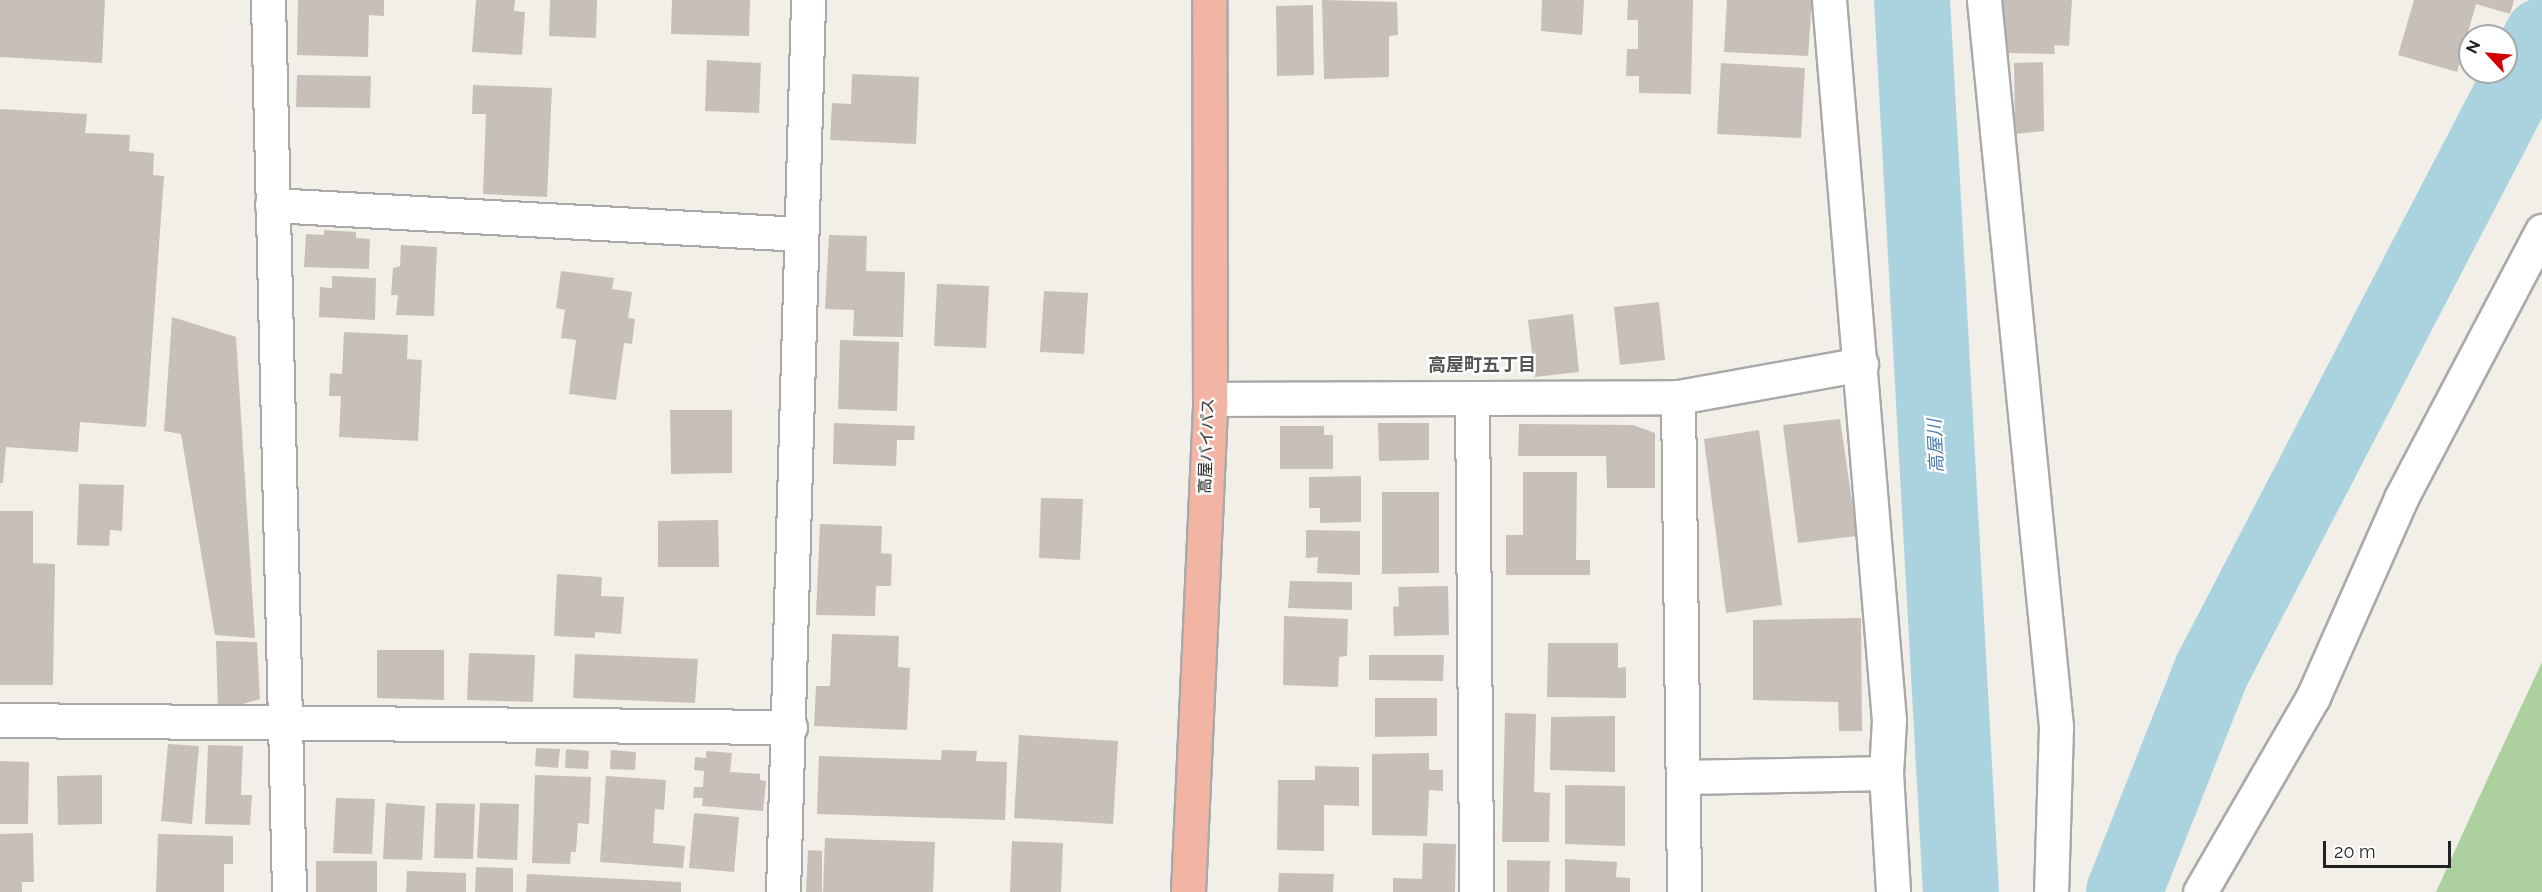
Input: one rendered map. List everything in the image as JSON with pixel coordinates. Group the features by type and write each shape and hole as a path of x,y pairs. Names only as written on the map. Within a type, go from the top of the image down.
{"highway":[{"name":"高屋バイパス","path":"1188,892 1209,399 1209,0"}],"street":[{"path":"268,0 289,892"},
{"path":"783,892 790,727 800,234 808,0"},
{"path":"1829,0 1861,364 1888,720 1886,773 1893,892"},
{"path":"1984,0 2056,726 2051,892"},
{"path":"272,205 800,234"},
{"path":"2200,892 2313,697 2401,498 2542,231"},
{"path":"1209,399 1678,397 1861,364"},
{"path":"1678,397 1686,777 1684,892"},
{"path":"1472,399 1476,892"},
{"path":"0,720 284,725 790,727"},
{"path":"1686,777 1886,773"}],"green space":[{"path":"2542,662 2542,892 2436,892 2493,767"}],"building":[{"path":"0,0 105,0 102,63 0,57"},
{"path":"298,0 384,0 384,16 369,15 368,57 297,55"},
{"path":"476,0 515,0 514,11 525,12 522,55 472,52"},
{"path":"550,0 597,0 596,38 549,36"},
{"path":"672,0 750,0 749,36 671,34"},
{"path":"1322,0 1397,2 1398,35 1389,36 1389,77 1324,79"},
{"path":"1542,0 1584,0 1582,35 1541,31"},
{"path":"1628,0 1693,0 1691,94 1639,93 1639,76 1626,76 1627,49 1638,49 1638,20 1627,20"},
{"path":"1727,0 1812,0 1808,56 1724,52"},
{"path":"2000,0 2072,0 2069,46 2054,45 2055,54 2006,53"},
{"path":"2414,0 2514,0 2510,14 2476,4 2470,24 2458,24 2457,72 2398,55"},
{"path":"1313,5 1314,75 1277,76 1276,6"},
{"path":"707,60 761,63 759,113 705,111"},
{"path":"2043,62 2044,131 2015,134 2014,63"},
{"path":"1721,63 1805,68 1801,138 1717,134"},
{"path":"852,74 919,77 916,144 830,140 832,103 851,104"},
{"path":"297,75 371,76 370,108 296,107"},
{"path":"473,85 552,88 547,197 483,194 486,114 472,114"},
{"path":"0,109 87,114 85,133 130,135 129,151 154,153 153,175 164,176 146,427 80,422 78,452 6,447 3,483 0,483"},
{"path":"324,230 356,232 356,238 370,239 369,269 304,267 306,234 324,235"},
{"path":"829,235 867,236 866,271 905,272 903,337 853,336 854,310 825,309"},
{"path":"401,245 437,247 434,316 396,315 398,295 391,295 393,268 400,266"},
{"path":"561,271 614,278 612,289 632,292 628,318 635,319 632,344 624,343 616,400 569,394 576,340 561,338 565,310 556,308"},
{"path":"332,276 376,278 375,320 319,317 320,287 332,288"},
{"path":"937,284 989,286 986,348 934,346"},
{"path":"1044,291 1088,293 1084,354 1040,352"},
{"path":"1659,302 1665,360 1620,365 1614,307"},
{"path":"1573,314 1579,372 1535,377 1528,320"},
{"path":"172,317 236,337 255,638 215,635 181,434 164,431"},
{"path":"344,332 408,335 407,359 422,360 418,441 339,437 341,396 329,396 330,373 342,374"},
{"path":"840,340 899,342 897,411 838,409"},
{"path":"670,410 732,410 732,473 671,474"},
{"path":"1840,419 1857,536 1798,543 1783,425"},
{"path":"834,423 915,426 914,440 897,440 896,466 833,464"},
{"path":"1378,423 1429,423 1429,460 1379,461"},
{"path":"1519,424 1633,425 1655,433 1655,488 1607,488 1606,456 1518,456"},
{"path":"1280,426 1324,426 1324,435 1333,435 1333,469 1280,469"},
{"path":"1759,430 1782,605 1726,613 1704,439"},
{"path":"1523,472 1577,472 1576,560 1590,560 1590,575 1506,575 1506,535 1523,535"},
{"path":"1361,476 1361,522 1320,523 1320,508 1309,508 1309,477"},
{"path":"79,484 124,485 122,531 110,530 109,546 77,545"},
{"path":"1382,492 1439,492 1439,573 1382,574"},
{"path":"1041,498 1083,499 1080,560 1039,558"},
{"path":"0,511 33,511 33,563 55,564 53,685 0,685"},
{"path":"718,520 719,567 658,567 658,521"},
{"path":"820,524 882,526 881,553 892,554 891,586 876,586 875,616 816,615"},
{"path":"1306,530 1360,531 1360,575 1317,573 1318,557 1306,558"},
{"path":"557,574 602,577 601,596 624,597 621,634 595,632 595,638 554,636"},
{"path":"1290,581 1352,582 1352,610 1288,608"},
{"path":"1448,586 1449,635 1394,636 1393,607 1399,606 1398,587"},
{"path":"1284,616 1348,619 1347,656 1339,657 1338,687 1283,685"},
{"path":"1861,618 1862,731 1839,731 1838,702 1753,700 1753,620"},
{"path":"832,634 899,636 898,667 910,668 907,730 814,726 816,686 830,686"},
{"path":"216,641 257,642 260,699 218,711"},
{"path":"1548,643 1618,643 1618,668 1626,667 1626,698 1547,697"},
{"path":"377,650 444,650 444,700 377,698"},
{"path":"469,653 535,655 533,702 467,700"},
{"path":"575,654 698,659 695,703 573,698"},
{"path":"1369,655 1444,655 1443,681 1369,680"},
{"path":"1375,698 1437,698 1437,736 1375,737"},
{"path":"1505,713 1536,714 1534,792 1550,793 1549,842 1502,842"},
{"path":"1615,716 1615,772 1550,770 1551,717"},
{"path":"1019,735 1118,741 1113,824 1014,818"},
{"path":"168,744 199,746 192,824 161,821"},
{"path":"208,745 243,746 241,795 252,795 250,825 205,824"},
{"path":"536,748 560,749 558,768 535,766"},
{"path":"566,749 589,751 588,769 565,768"},
{"path":"611,750 636,752 635,770 610,769"},
{"path":"942,750 977,751 976,761 1007,762 1005,820 817,814 819,756 941,760"},
{"path":"706,751 732,753 730,772 760,774 760,780 766,781 763,811 702,806 703,798 693,798 694,787 703,787 704,771 694,770 695,757 706,758"},
{"path":"1429,753 1429,770 1443,770 1443,791 1429,790 1427,836 1372,835 1372,754"},
{"path":"0,761 29,762 28,824 0,824"},
{"path":"1315,766 1359,767 1359,806 1324,805 1324,851 1277,850 1278,780 1315,780"},
{"path":"102,775 102,824 58,825 57,776"},
{"path":"535,775 591,777 589,824 578,823 576,852 571,852 570,864 532,863"},
{"path":"606,776 666,780 664,810 655,809 653,843 685,846 683,868 600,862"},
{"path":"1565,785 1625,786 1625,846 1565,844"},
{"path":"336,798 375,799 372,854 333,853"},
{"path":"386,803 425,806 422,860 383,859"},
{"path":"436,803 475,804 473,859 434,858"},
{"path":"480,803 519,804 517,860 477,858"},
{"path":"694,813 739,817 734,872 689,868"},
{"path":"33,833 34,882 22,882 22,892 0,892 0,834"},
{"path":"158,834 233,836 233,864 224,864 224,892 156,892"},
{"path":"825,838 935,842 933,892 823,892"},
{"path":"1012,841 1063,843 1061,892 1010,892"},
{"path":"1423,843 1456,844 1455,892 1393,892 1393,878 1422,879"},
{"path":"808,850 822,851 822,892 806,892"},
{"path":"1565,859 1617,862 1616,877 1630,878 1630,892 1565,892"},
{"path":"1507,860 1550,861 1549,892 1507,892"},
{"path":"316,861 377,861 377,892 316,892"},
{"path":"476,867 513,868 513,892 475,892"},
{"path":"407,871 466,873 466,892 406,892"},
{"path":"1279,873 1334,874 1333,892 1278,892"},
{"path":"527,874 681,882 681,892 526,892"}],"waterway":[{"name":"高屋川","path":"1912,0 1961,892"},
{"path":"2124,892 2211,672 2542,36"}],"district":[{"name":"高屋町五丁目","path":"1482,365"}]}
